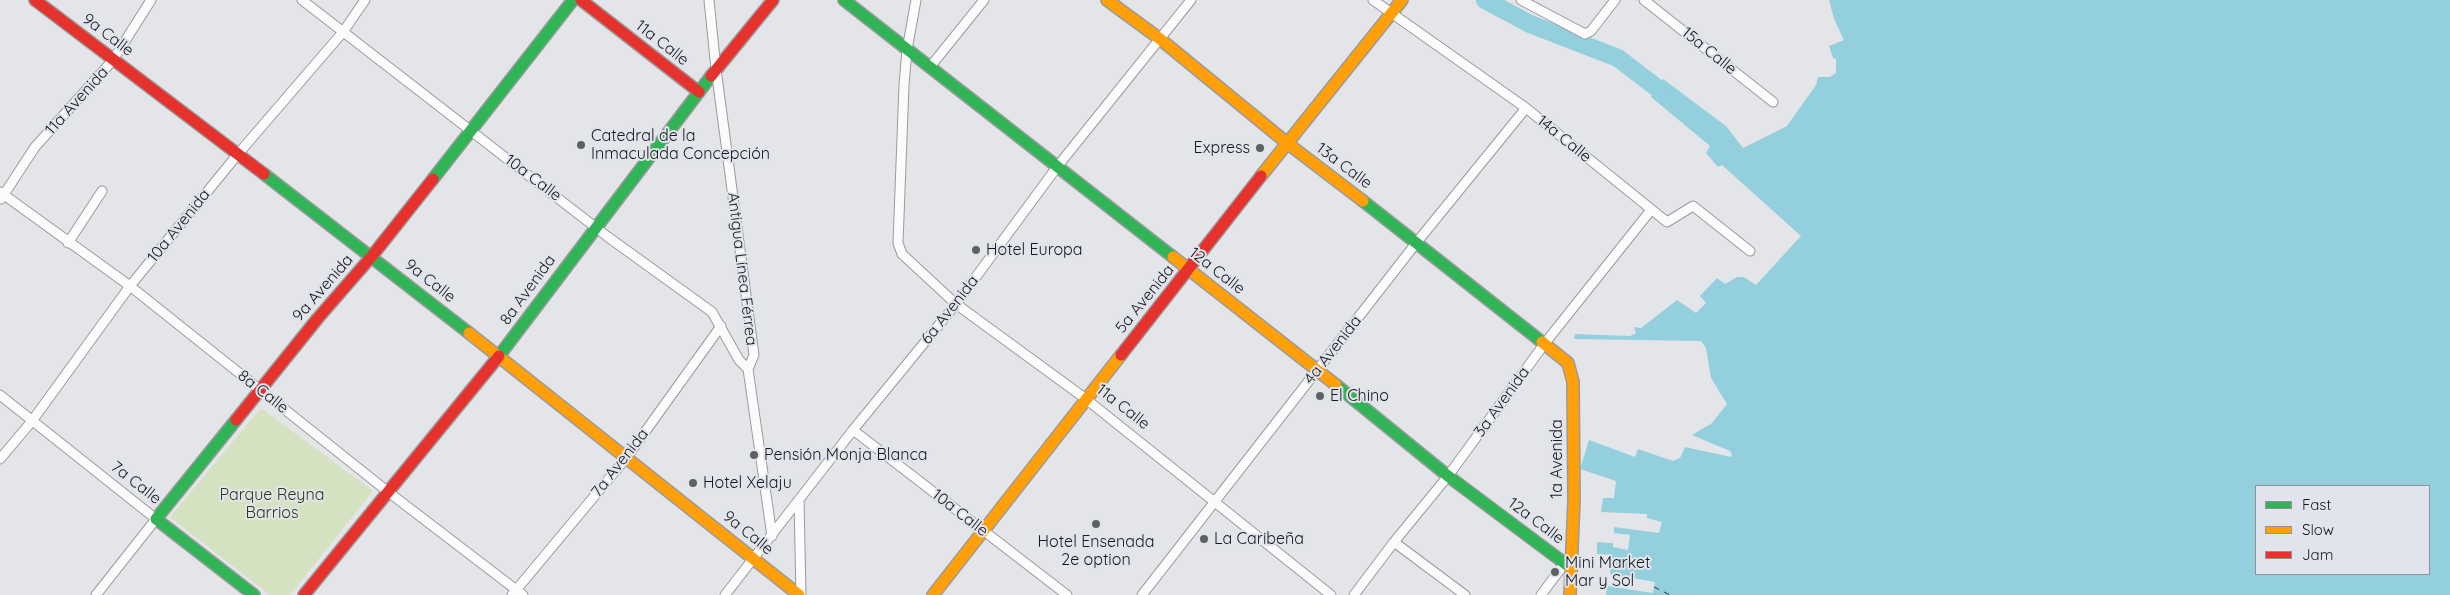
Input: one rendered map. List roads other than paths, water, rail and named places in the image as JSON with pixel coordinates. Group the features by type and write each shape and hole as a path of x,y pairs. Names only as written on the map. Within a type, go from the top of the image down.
{"street":[{"name":"9a Calle","path":"35,0 372,256 800,595"},
{"name":"11a Avenida","path":"1,196 35,147 114,60 151,0"},
{"name":"10a Calle","path":"302,0 471,132 712,312 739,360 748,369"},
{"name":"10a Avenida","path":"0,458 32,421 130,286 238,154 343,32 365,0"},
{"name":"9a Avenida","path":"96,595 318,318 372,256 573,0"},
{"name":"11a Calle","path":"581,0 699,92"},
{"name":"Antigua Línea Férrea","path":"709,0 716,69 754,355 748,369 772,536"},
{"name":"8a Avenida","path":"304,595 499,356 595,226 716,69 773,0"},
{"name":"12a Calle","path":"844,0 1317,370 1448,476 1568,565"},
{"path":"907,50 916,0"},
{"path":"930,67 984,0"},
{"name":"13a Calle","path":"1107,0 1160,39 1286,142 1562,356"},
{"name":"6a Avenida","path":"725,595 853,430 956,304 1057,167 1191,0"},
{"name":"14a Calle","path":"1373,0 1526,108 1667,222 1693,206 1750,251"},
{"name":"5a Avenida","path":"933,595 1189,270 1286,142 1402,0"},
{"path":"1521,0 1577,32 1585,34 1591,31 1616,0"},
{"name":"15a Calle","path":"1644,0 1773,102"},
{"name":"11a Calle","path":"907,50 898,243 906,259 956,304 1086,399 1331,595"},
{"name":"4a Avenida","path":"1142,595 1417,242 1526,108"},
{"path":"68,243 102,191"},
{"name":"8a Calle","path":"1,196 130,286 517,593"},
{"name":"3a Avenida","path":"1354,595 1448,476 1545,342 1651,210"},
{"name":"7a Avenida","path":"517,593 627,457 721,326"},
{"name":"1a Avenida","path":"1562,356 1568,363 1573,382 1574,500 1568,565 1570,595"},
{"name":"7a Calle","path":"0,395 254,595"},
{"name":"10a Calle","path":"853,430 1067,595"},
{"path":"799,500 800,595"},
{"path":"1394,542 1465,595"},
{"path":"1541,595 1568,565"}],"water":[{"path":"1829,0 2450,0 2450,595 1606,595 1607,586 1653,593 1655,582 1610,574 1611,555 1597,554 1597,542 1613,543 1613,547 1628,550 1630,535 1614,533 1614,527 1659,533 1662,522 1647,518 1647,514 1601,512 1603,498 1614,498 1616,481 1580,469 1589,440 1635,457 1638,449 1673,461 1680,458 1685,447 1731,457 1730,451 1692,435 1712,423 1727,404 1711,378 1706,348 1701,341 1574,339 1575,334 1630,336 1636,333 1634,327 1641,328 1677,300 1696,313 1706,303 1700,296 1717,278 1725,284 1737,277 1744,277 1756,285 1801,236 1722,165 1718,167 1706,153 1710,146 1651,97 1663,79 1726,126 1743,148 1787,126 1816,85 1818,77 1830,77 1836,73 1836,59 1833,58 1829,46 1844,40 1834,19"}],"waterway":[{"path":"1485,0 1530,24 1618,58 1657,88"}],"place":[{"name":"Catedral de la Inmaculada Concepción","path":"581,145"},
{"name":"Express","path":"1260,148"},
{"name":"Hotel Europa","path":"976,250"},
{"name":"El Chino","path":"1320,396"},
{"name":"Pensión Monja Blanca","path":"754,455"},
{"name":"Hotel Xelaju","path":"693,483"},
{"name":"Hotel Ensenada 2e option","path":"1096,524"},
{"name":"La Caribeña","path":"1204,539"},
{"name":"Mini Market Mar y Sol","path":"1555,572"}],"park label":[{"name":"Parque Reyna Barrios","path":"272,504"}]}
